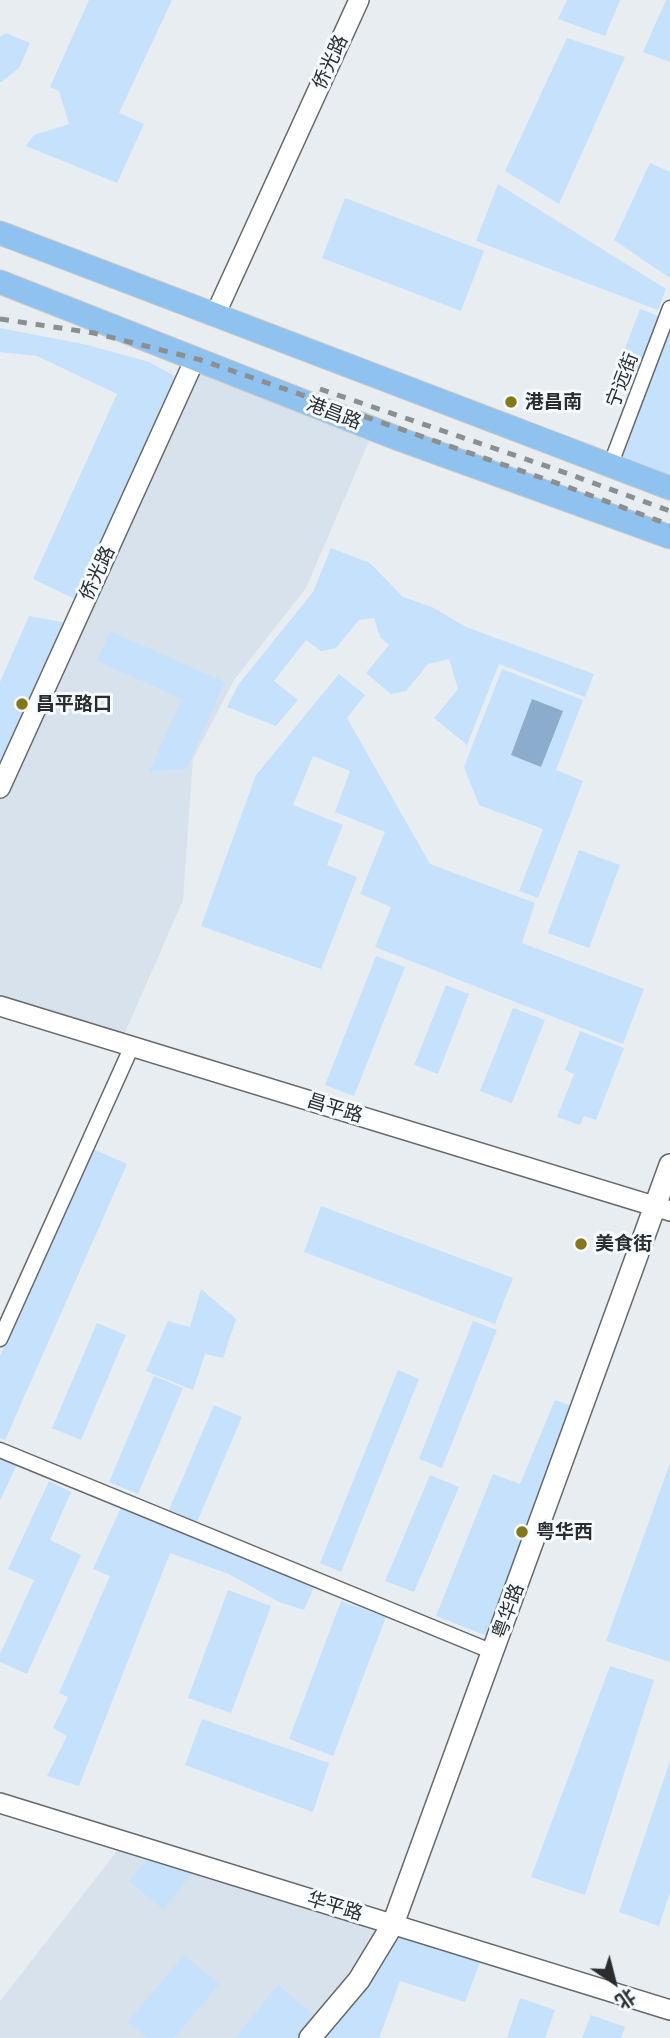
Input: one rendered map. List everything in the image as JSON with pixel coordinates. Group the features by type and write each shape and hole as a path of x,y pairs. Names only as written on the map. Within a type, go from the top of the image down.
{"main road":[{"path":"0,233 670,488"},
{"name":"港昌路","path":"0,282 399,439 670,537"},
{"name":"粤华路","path":"310,2038 359,1980 393,1924 662,1208 670,1165"}],"street":[{"name":"侨光路","path":"215,314 359,0"},
{"name":"宁远街","path":"610,466 670,309"},
{"name":"侨光路","path":"0,788 195,359"},
{"name":"昌平路","path":"0,1006 662,1208"},
{"path":"0,1339 132,1046"},
{"path":"0,1450 493,1652"},
{"name":"华平路","path":"0,1803 670,2010"}],"shaded area":[{"path":"89,0 172,0 119,113 144,124 117,183 26,146 34,135 69,124 59,91 50,87"},
{"path":"567,0 620,0 605,36 558,19"},
{"path":"666,0 670,0 670,62 643,52"},
{"path":"6,33 30,43 19,68 0,83 0,37"},
{"path":"567,38 625,57 559,204 505,171"},
{"path":"650,163 670,172 670,278 614,240"},
{"path":"498,184 666,289 658,310 476,241"},
{"path":"345,198 484,251 461,311 322,258"},
{"path":"640,309 670,320 670,479 615,458 648,379 618,367"},
{"path":"0,328 88,345 149,362 180,379 77,600 33,579 117,394 37,356 0,352"},
{"path":"196,360 370,439 306,588 234,680 193,759 183,900 121,1042 0,1005 0,791"},
{"path":"331,548 370,563 403,597 432,607 466,627 594,674 585,697 499,664 467,745 434,718 458,689 449,659 428,664 406,691 391,694 366,673 389,645 380,637 374,618 359,620 336,648 321,651 306,640 274,681 298,700 276,726 227,707 238,685 313,592"},
{"path":"29,616 67,623 0,775 0,682"},
{"path":"110,631 225,682 187,768 149,772 182,699 97,661"},
{"path":"502,669 583,700 556,770 583,781 538,898 519,891 543,829 479,805 464,767"},
{"path":"339,674 365,695 347,718 430,864 535,903 522,943 644,989 623,1044 375,947 391,907 360,894 385,832 335,812 350,771 313,756 293,805 343,825 327,865 357,877 321,969 201,926 256,775"},
{"path":"532,699 563,711 541,767 511,755"},
{"path":"579,850 620,865 589,948 548,933"},
{"path":"376,956 405,967 354,1096 325,1085"},
{"path":"446,985 469,994 438,1074 414,1065"},
{"path":"513,1008 545,1020 512,1103 480,1091"},
{"path":"580,1031 624,1048 596,1120 584,1116 580,1125 557,1117 574,1074 565,1070"},
{"path":"91,1148 127,1164 5,1440 0,1438 0,1356"},
{"path":"321,1206 513,1278 495,1324 304,1252"},
{"path":"201,1289 236,1319 223,1358 205,1354 193,1390 146,1371 168,1321 190,1327"},
{"path":"473,1321 497,1330 442,1468 419,1459"},
{"path":"97,1323 126,1335 81,1440 52,1428"},
{"path":"398,1370 419,1379 341,1572 320,1563"},
{"path":"154,1376 183,1388 138,1494 109,1482"},
{"path":"555,1400 574,1407 492,1638 436,1616 493,1474 520,1484"},
{"path":"214,1405 242,1417 197,1522 169,1510"},
{"path":"0,1458 17,1464 0,1501"},
{"path":"670,1463 670,1662 606,1641"},
{"path":"430,1475 459,1487 414,1592 385,1581"},
{"path":"49,1481 71,1492 50,1540 81,1555 27,1674 0,1662 0,1654 34,1580 8,1569"},
{"path":"122,1505 314,1587 304,1610 279,1602 229,1574 170,1553 79,1786 47,1776 67,1736 53,1728 68,1697 59,1693 110,1576 93,1569"},
{"path":"228,1590 271,1606 231,1713 188,1698"},
{"path":"341,1601 386,1617 333,1756 289,1739"},
{"path":"610,1666 654,1680 585,1895 531,1877"},
{"path":"202,1719 329,1763 313,1812 185,1765"},
{"path":"670,1761 670,1892 659,1926 619,1912"},
{"path":"124,1842 390,1924 309,2038 0,2038 0,2001"},
{"path":"150,1856 194,1871 163,1909 129,1881"},
{"path":"395,1929 482,1957 465,2002 400,1981 379,2038 318,2038"},
{"path":"184,1955 219,1984 174,2038 147,2038 128,2022"},
{"path":"278,1985 316,2017 299,2038 235,2038"},
{"path":"520,1998 555,2010 545,2038 507,2038"},
{"path":"591,2015 625,2027 621,2038 582,2038"}],"railway":[{"path":"0,319 94,333 201,360 670,525"},
{"path":"320,389 670,511"}],"place":[{"name":"港昌南","path":"511,402"},
{"name":"昌平路口","path":"22,704"},
{"name":"美食街","path":"581,1244"},
{"name":"粤华西","path":"522,1532"}]}
